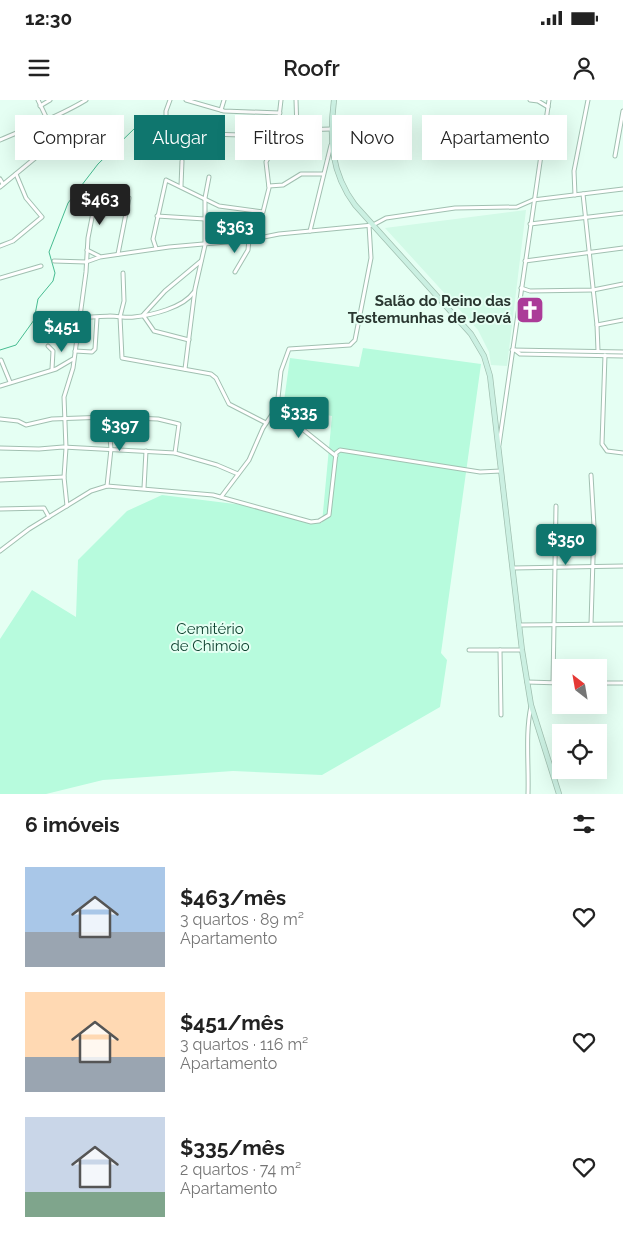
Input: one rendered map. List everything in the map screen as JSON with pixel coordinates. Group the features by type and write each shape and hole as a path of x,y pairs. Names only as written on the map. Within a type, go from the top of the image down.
{"street":[{"path":"38,100 44,115"},
{"path":"40,106 50,100"},
{"path":"61,115 86,100"},
{"path":"170,100 166,111 166,124 210,134 235,135"},
{"path":"186,100 221,110 280,114 281,100"},
{"path":"221,110 224,100"},
{"path":"296,100 296,130 331,129"},
{"path":"334,100 331,145 340,181 355,205 371,225 463,324 480,348 490,376 527,682 531,705 559,794"},
{"path":"530,100 538,101 548,107"},
{"path":"499,448 514,350 524,261 549,100"},
{"path":"575,195 574,171 588,100"},
{"path":"615,156 623,111"},
{"path":"0,140 15,133"},
{"path":"310,231 331,145"},
{"path":"0,179 2,185 33,160"},
{"path":"157,249 153,239 165,181 168,179 220,206 262,212 269,186 267,160"},
{"path":"181,186 182,161"},
{"path":"0,246 13,241 42,217 26,198 16,174"},
{"path":"269,186 283,185 301,174 323,174"},
{"path":"185,369 195,289 205,244 205,198 210,176"},
{"path":"66,506 64,397 72,374 87,250 98,187"},
{"path":"54,261 86,262 118,254 371,225 386,218 455,208 517,207 533,200 623,189"},
{"path":"583,194 598,325 598,351"},
{"path":"118,254 129,198"},
{"path":"530,224 623,213"},
{"path":"157,216 205,219"},
{"path":"221,497 249,460 266,423 277,407 281,371 289,349 350,345 356,340 370,258 371,225"},
{"path":"235,272 248,250 249,240"},
{"path":"524,261 623,248"},
{"path":"87,250 100,257"},
{"path":"143,315 167,289 200,261"},
{"path":"0,278 41,266"},
{"path":"123,273 124,301 120,317 122,358 214,376 229,404 266,423"},
{"path":"521,288 530,290 593,290 623,284"},
{"path":"44,315 78,320 143,315 185,302 195,289"},
{"path":"143,315 154,331 189,340"},
{"path":"75,351 92,352 95,349 97,318"},
{"path":"598,325 623,320"},
{"path":"48,346 53,351 52,369"},
{"path":"514,350 623,352"},
{"path":"514,350 520,354 623,356"},
{"path":"605,355 602,444 607,451 623,453"},
{"path":"0,386 52,369 74,359"},
{"path":"0,360 10,382"},
{"path":"277,407 336,456"},
{"path":"107,486 112,449 108,418"},
{"path":"0,419 18,421 26,425 47,420 64,419 158,419 178,424 175,453"},
{"path":"0,448 112,449 175,453 209,462 238,474"},
{"path":"0,551 66,506 91,491 107,486 144,488 221,497 306,521 320,520 329,515 336,456 340,450 480,472 501,471"},
{"path":"144,488 146,451"},
{"path":"591,475 594,526 591,624"},
{"path":"0,480 64,477"},
{"path":"553,659 557,567 556,506"},
{"path":"0,509 44,508 49,517"},
{"path":"512,568 623,566"},
{"path":"519,625 623,624"},
{"path":"469,650 522,650"},
{"path":"500,650 501,715"},
{"path":"527,682 552,682"},
{"path":"608,683 623,683"},
{"path":"528,794 529,755 527,724 531,705"}],"shaded area":[{"path":"526,210 507,366 491,365 489,352 478,330 385,228"}],"green space":[{"name":"Cemitério de Chimoio","path":"363,348 481,364 441,653 447,660 440,707 322,775 233,771 103,780 46,794 0,794 0,639 32,590 76,617 78,560 127,511 162,495 243,505 322,523 332,416 283,408 290,358 359,367"}],"waterway":[{"path":"0,350 16,345 34,320 38,299 53,281 55,273 49,252 68,203 98,164 134,129"}],"place":[{"name":"Salão do Reino das Testemunhas de Jeová","path":"530,310"}]}
